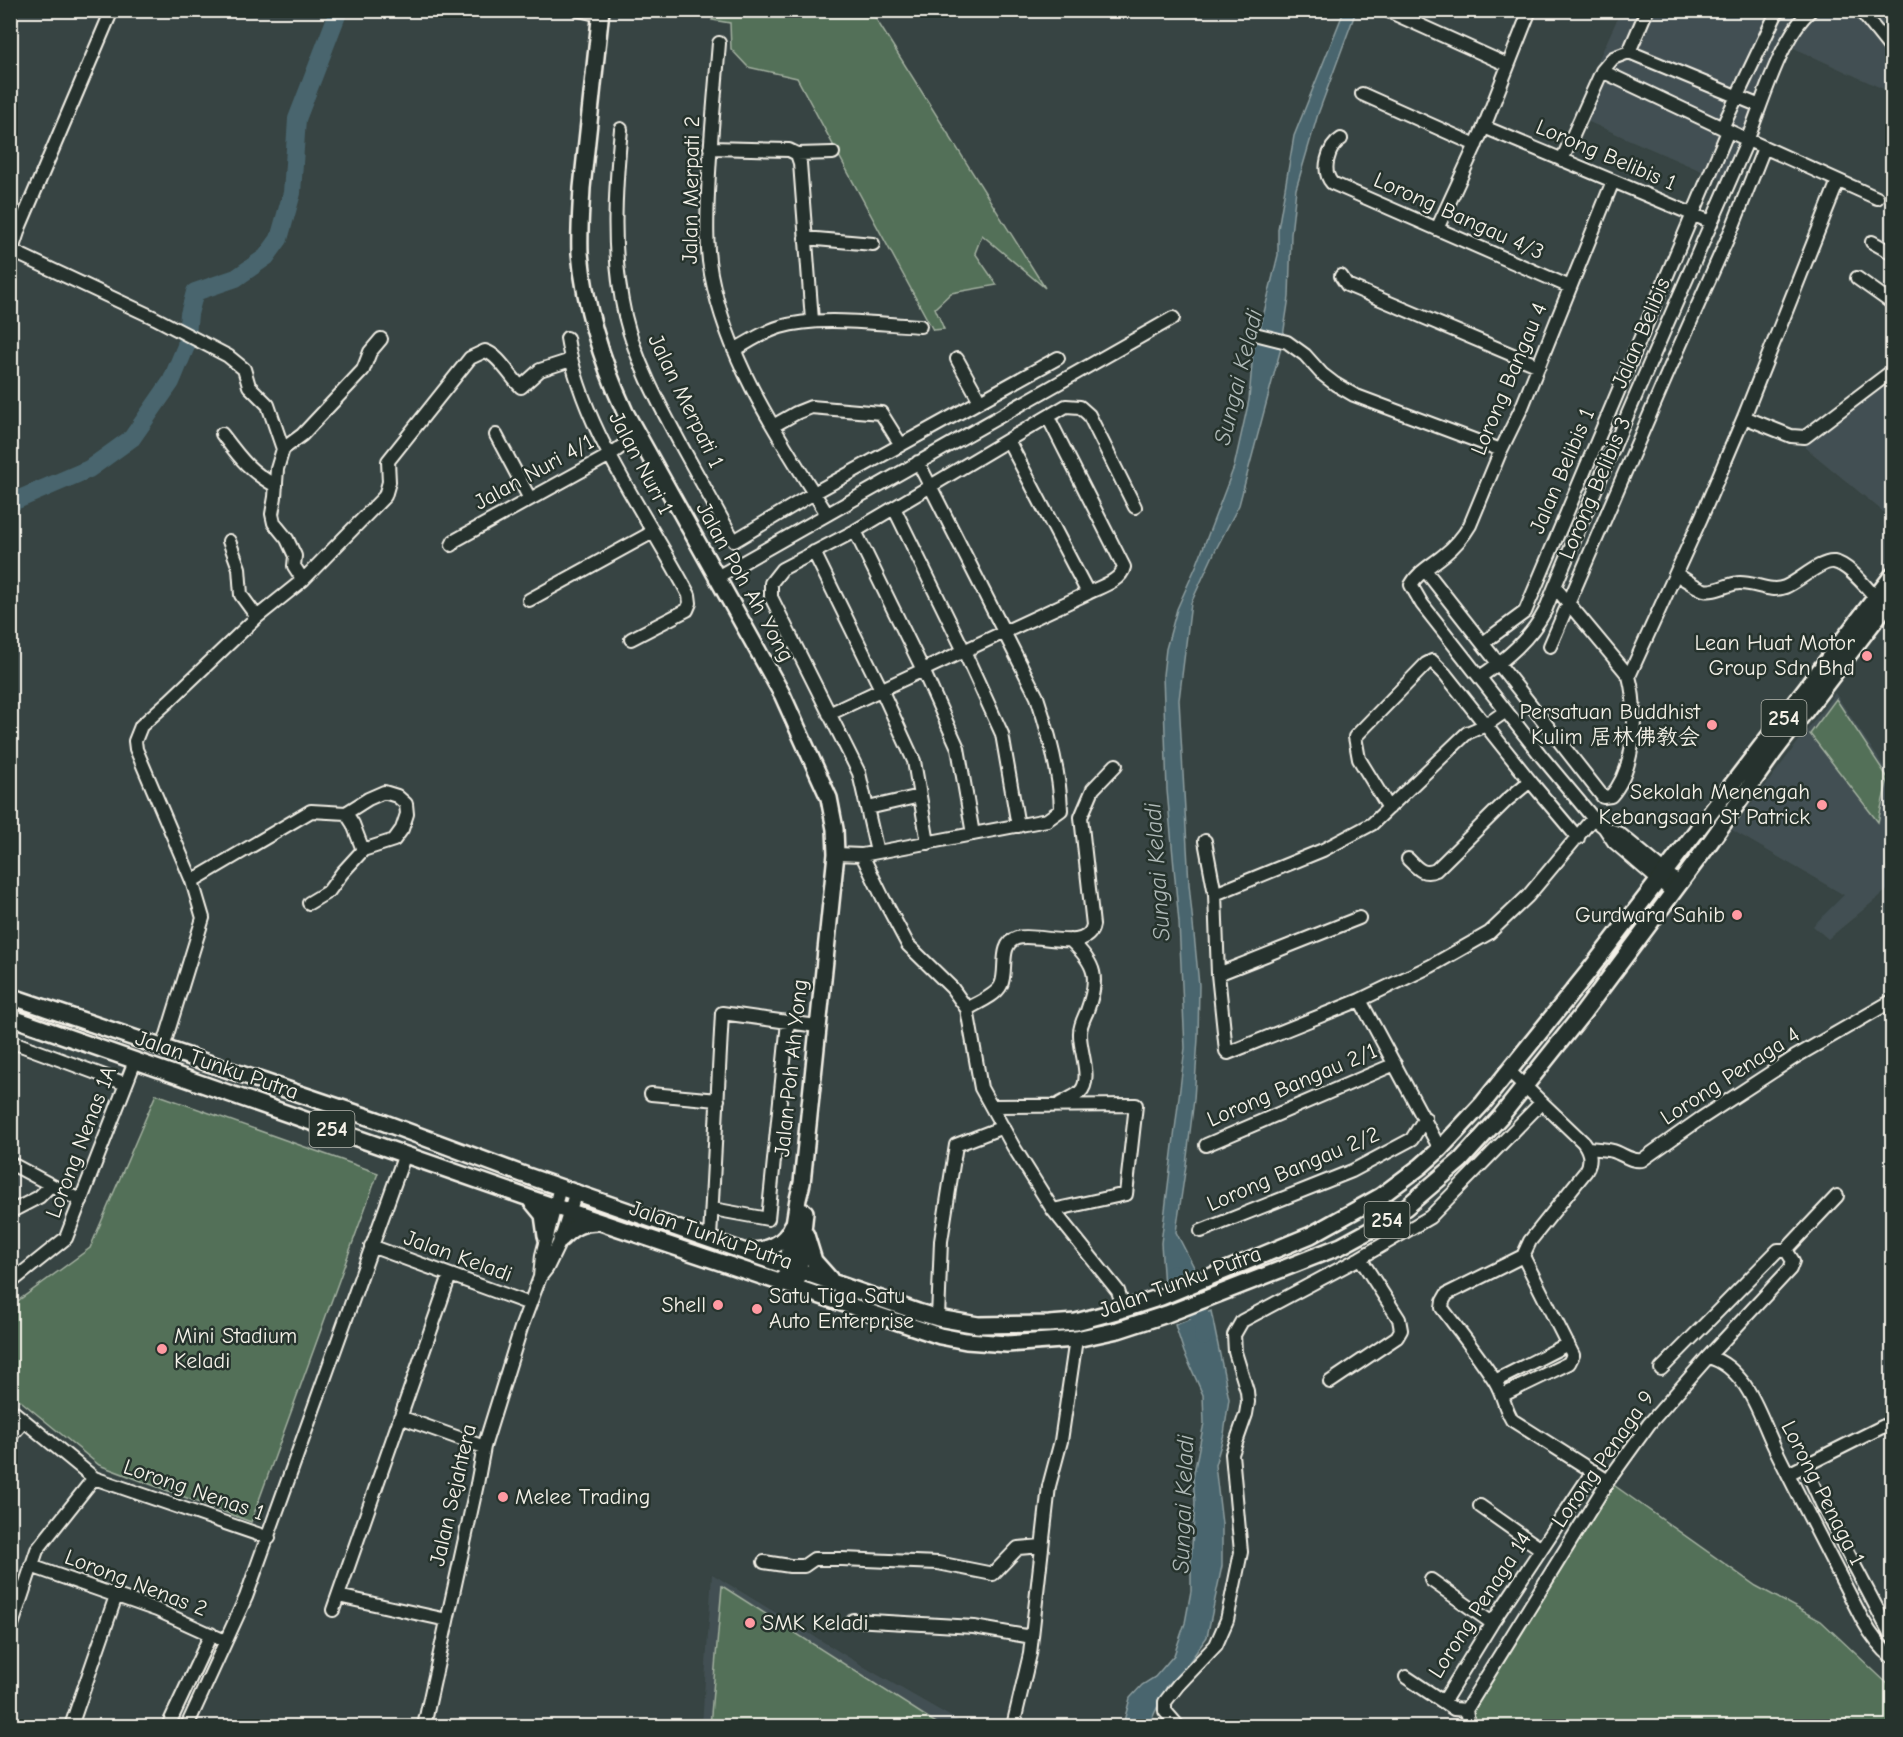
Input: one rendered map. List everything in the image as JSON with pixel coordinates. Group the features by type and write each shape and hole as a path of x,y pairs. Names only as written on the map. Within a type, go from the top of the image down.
{"main road":[{"name":"Jalan Poh Ah Yong","path":"601,13 582,188 580,252 592,321 610,381 782,694 818,771 828,798 835,829 836,854 802,1183 805,1199 790,1286"},
{"name":"Jalan Tunku Putra","path":"10,996 377,1120 560,1187 938,1318 978,1324 1076,1322 1161,1297 1311,1235 1381,1196 1440,1149 1483,1103 1589,971 1893,576"},
{"name":"Jalan Tunku Putra","path":"10,1017 554,1207 940,1336 966,1341 1006,1344 1076,1339 1118,1330 1167,1314 1341,1246 1405,1208 1461,1160 1501,1116 1583,1013 1706,848 1773,752 1893,598"},
{"path":"112,1031 128,1045 135,1061 147,1054 169,1050"},
{"path":"529,1198 543,1215 546,1236"},
{"path":"746,1251 762,1251 777,1244 800,1219"},
{"path":"800,1219 814,1261 831,1279 854,1289"},
{"path":"561,1239 577,1226 597,1222 607,1224"}],"street":[{"path":"112,10 28,206 11,254 154,318 228,356 244,369 249,386 268,405 283,448 277,469 272,514 274,523 287,539 295,556 294,566 303,580"},
{"path":"579,10 601,13"},
{"path":"1386,10 1508,65"},
{"path":"1437,229 1484,127 1530,10"},
{"path":"1629,52 1647,10"},
{"name":"Jalan Belibis 1","path":"1483,643 1525,612 1692,214 1737,97 1778,10"},
{"name":"Jalan Belibis","path":"1480,677 1499,664 1538,624 1748,140 1786,45 1795,29 1811,10"},
{"path":"1860,10 1893,50"},
{"name":"Jalan Merpati 2","path":"719,43 707,211 709,258 716,295 727,333 751,388 827,514"},
{"path":"1562,160 1602,71 1613,58 1629,52 1760,106"},
{"path":"1602,71 1725,130 1877,198"},
{"path":"1362,94 1476,145"},
{"name":"Lorong Belibis 1","path":"1484,127 1712,222"},
{"name":"Jalan Merpati 1","path":"621,129 615,201 618,271 625,315 636,352 652,389 734,541 814,493"},
{"name":"Lorong Bangau 4/3","path":"1341,139 1334,144 1326,166 1325,173 1332,183 1570,287"},
{"path":"710,148 789,150 797,154 834,153"},
{"name":"Lorong Belibis 3","path":"1550,646 1665,377 1733,226 1764,148"},
{"path":"797,154 800,163 812,320"},
{"name":"Lorong Bangau 4","path":"1422,573 1445,555 1470,525 1500,450 1522,407 1613,181"},
{"path":"1629,676 1744,417 1838,181"},
{"path":"805,238 873,244"},
{"path":"1872,242 1893,253"},
{"path":"1341,276 1347,285 1539,366"},
{"path":"1857,278 1893,303"},
{"path":"717,577 1173,318"},
{"path":"734,350 768,331 812,320 920,326"},
{"path":"1259,335 1287,342 1305,355 1328,379 1354,395 1500,450"},
{"name":"Jalan Nuri 1","path":"567,338 575,376 610,454 689,595 690,603 687,610 631,639"},
{"path":"283,448 302,435 363,370 370,352 381,339"},
{"path":"169,1050 203,918 192,881 136,748 135,741 141,726 257,617 303,580 385,496 389,482 388,461 470,358 485,351 492,353 521,387 540,370 571,360"},
{"path":"814,493 1058,358"},
{"path":"957,359 980,401"},
{"path":"1744,417 1791,435 1805,436 1892,373"},
{"path":"876,852 859,773 771,597 771,583 782,569 855,531 1066,406 1080,407 1089,415 1135,507"},
{"path":"773,426 811,407 881,413 901,445"},
{"path":"829,714 1088,593 1118,578 1123,573 1124,567 1048,417"},
{"path":"222,434 243,462 259,477 276,486"},
{"path":"496,435 530,499"},
{"name":"Jalan Nuri 4/1","path":"452,544 610,454 638,435"},
{"path":"1008,440 1088,593"},
{"path":"836,854 862,855 1018,826 1047,820 1061,810 1060,791 1046,724 1037,697 918,462"},
{"path":"894,508 1002,734 1018,826"},
{"path":"855,531 958,748 973,834"},
{"path":"529,600 653,532"},
{"path":"229,541 239,568 241,595 257,617"},
{"path":"814,552 914,761 928,843"},
{"path":"1676,574 1704,590 1736,583 1751,583 1776,590 1832,562 1845,566 1876,598"},
{"path":"1555,587 1629,676 1634,694 1631,750 1618,787 1611,796 1603,797 1483,643 1422,573 1411,585 1542,758 1593,818 1604,827 1620,834 1648,864 1675,887"},
{"path":"1389,808 1359,759 1355,736 1426,664 1432,662 1438,666 1578,838"},
{"path":"1215,894 1323,850 1372,824 1467,733 1486,725 1506,711"},
{"path":"1087,958 1093,925 1081,817 1093,789 1116,765"},
{"path":"1408,859 1420,872 1429,874 1436,870 1506,801 1530,781"},
{"path":"192,881 311,811 346,813 384,792 397,796 406,804 407,813 402,829 394,840 363,850 329,891 309,903"},
{"path":"868,808 920,796"},
{"path":"346,813 363,850"},
{"path":"1204,840 1215,894 1218,974 1228,1053 1360,1000 1431,966 1489,933 1528,896 1593,818"},
{"path":"862,855 908,945 952,988 967,1009 981,1088 1053,1210 1118,1291 1124,1309"},
{"path":"1648,864 1675,859"},
{"path":"1648,864 1650,884 1648,894"},
{"path":"1218,974 1359,918"},
{"path":"967,1009 996,991 1002,984 1005,951 1012,940 1025,937 1070,940 1085,938 1092,931"},
{"path":"1058,1105 1079,1094 1085,1084 1086,1075 1080,1035 1095,981 1087,958 1070,940"},
{"path":"1360,1000 1440,1149"},
{"name":"Lorong Penaga 4","path":"1587,1148 1612,1151 1631,1159 1642,1160 1795,1057 1893,1001"},
{"path":"710,1238 722,1013 817,1026"},
{"path":"712,1209 768,1220 788,1022"},
{"path":"10,1041 126,1084"},
{"name":"Lorong Nenas 1A","path":"10,1283 66,1238 135,1061"},
{"name":"Lorong Bangau 2/1","path":"1206,1145 1395,1064"},
{"path":"1509,1071 1587,1148 1590,1160 1586,1171 1530,1241 1523,1256 1447,1294 1442,1308 1495,1381 1503,1395 1505,1409 1512,1420 1608,1481"},
{"path":"651,1094 718,1100"},
{"path":"1178,1726 1165,1711 1165,1702 1216,1645 1227,1620 1241,1552 1232,1454 1248,1402 1247,1391 1234,1352 1234,1335 1242,1322 1430,1217 1542,1103"},
{"path":"992,1106 1136,1105 1126,1194 1053,1210"},
{"name":"Lorong Bangau 2/2","path":"1200,1231 1352,1171 1412,1139 1425,1118"},
{"path":"938,1318 941,1241 956,1145 1003,1126"},
{"name":"Lorong Nenas 1","path":"10,1409 94,1478 269,1538 405,1154"},
{"path":"10,1163 81,1201"},
{"path":"10,1212 39,1197 51,1185"},
{"name":"Jalan Sejahtera","path":"424,1726 484,1447 505,1376 540,1277 546,1236 560,1187"},
{"name":"Jalan Sejahtera","path":"540,1277 561,1239 576,1191"},
{"path":"1662,1369 1837,1196"},
{"name":"Jalan Keladi","path":"371,1246 530,1304"},
{"name":"Lorong Penaga 9","path":"1466,1710 1608,1481 1649,1425 1708,1357 1790,1269 1793,1261 1782,1250"},
{"path":"1503,1395 1569,1363 1573,1355 1523,1256"},
{"path":"1330,1383 1397,1337 1401,1330 1399,1319 1360,1258"},
{"path":"333,1610 450,1275"},
{"path":"1013,1726 1030,1654 1049,1486 1061,1441 1076,1339"},
{"path":"1495,1381 1568,1344"},
{"name":"Lorong Penaga 1","path":"1708,1357 1718,1359 1729,1367 1744,1384 1757,1406 1773,1446 1872,1636 1893,1657"},
{"path":"400,1417 484,1447"},
{"path":"10,1437 24,1421"},
{"path":"1788,1474 1893,1422"},
{"path":"1804,1465 1822,1504 1893,1637"},
{"name":"Lorong Penaga 14","path":"1444,1701 1492,1623 1593,1471"},
{"path":"10,1631 37,1550 94,1478"},
{"path":"1480,1506 1541,1549"},
{"path":"187,1726 246,1597 269,1538"},
{"path":"764,1562 790,1566 804,1566 814,1559 938,1563 993,1574 1018,1548 1042,1546"},
{"name":"Lorong Nenas 2","path":"32,1566 157,1610 225,1641"},
{"path":"1431,1580 1492,1623"},
{"path":"71,1726 116,1596"},
{"path":"338,1596 447,1620"},
{"path":"853,1620 974,1628 1032,1637"},
{"path":"168,1726 211,1635"},
{"path":"1406,1677 1454,1709 1466,1710 1469,1726"}],"shaded area":[{"path":"1621,11 1892,11 1892,93 1781,42 1729,183 1573,115"},
{"path":"1892,371 1892,519 1806,448 1805,437"},
{"name":"Sekolah Menengah Kebangsaan St Patrick","path":"1835,693 1892,779 1892,886 1828,939 1813,926 1844,895 1732,830"},
{"name":"SMK Keladi","path":"712,1574 871,1671 967,1726 702,1726"}],"green space":[{"path":"718,11 871,11 1045,288 982,235 975,253 997,285 951,293 935,308 944,329 933,330 797,78 748,67 731,49 730,23 712,20"},
{"path":"1836,699 1888,778 1878,822 1810,734"},
{"name":"Mini Stadium Keladi","path":"156,1094 378,1173 251,1522 99,1465 11,1393 11,1306 90,1248"},
{"path":"1608,1481 1756,1586 1821,1621 1891,1687 1892,1726 1469,1726 1466,1710"},
{"name":"SMK Keladi","path":"722,1586 941,1726 710,1726"}],"water":[{"path":"1344,11 1356,11 1318,114 1296,189 1291,234 1289,297 1283,336 1260,329 1278,255 1278,229 1294,136"},
{"path":"1254,339 1281,348 1239,505 1191,603 1179,700 1189,884 1199,985 1194,1099 1176,1232 1197,1273 1164,1287 1161,1243 1185,1048 1179,923 1167,790 1163,675 1166,649 1177,609 1234,467 1249,400"},
{"path":"1211,1311 1229,1399 1224,1434 1215,1465 1222,1524 1222,1566 1207,1637 1185,1668 1167,1686 1151,1721 1153,1726 1125,1726 1124,1721 1130,1698 1142,1685 1155,1677 1174,1655 1185,1623 1191,1591 1195,1503 1193,1478 1204,1423 1203,1395 1175,1325"}],"waterway":[{"path":"10,503 89,469 132,438 171,382 186,346 189,314 195,292 236,278 266,257 279,239 292,193 297,119 339,10"},
{"name":"Sungai Keladi","path":"1174,1274 1204,1323 1203,1337"}],"place":[{"name":"Lean Huat Motor Group Sdn Bhd","path":"1867,656"},
{"name":"Persatuan Buddhist Kulim 居林佛教会","path":"1712,725"},
{"name":"Sekolah Menengah Kebangsaan St Patrick","path":"1822,805"},
{"name":"Gurdwara Sahib","path":"1737,915"},
{"name":"Shell","path":"718,1305"},
{"name":"Satu Tiga Satu Auto Enterprise","path":"757,1309"},
{"name":"Mini Stadium Keladi","path":"162,1349"},
{"name":"Melee Trading","path":"503,1497"},
{"name":"SMK Keladi","path":"750,1623"}]}
